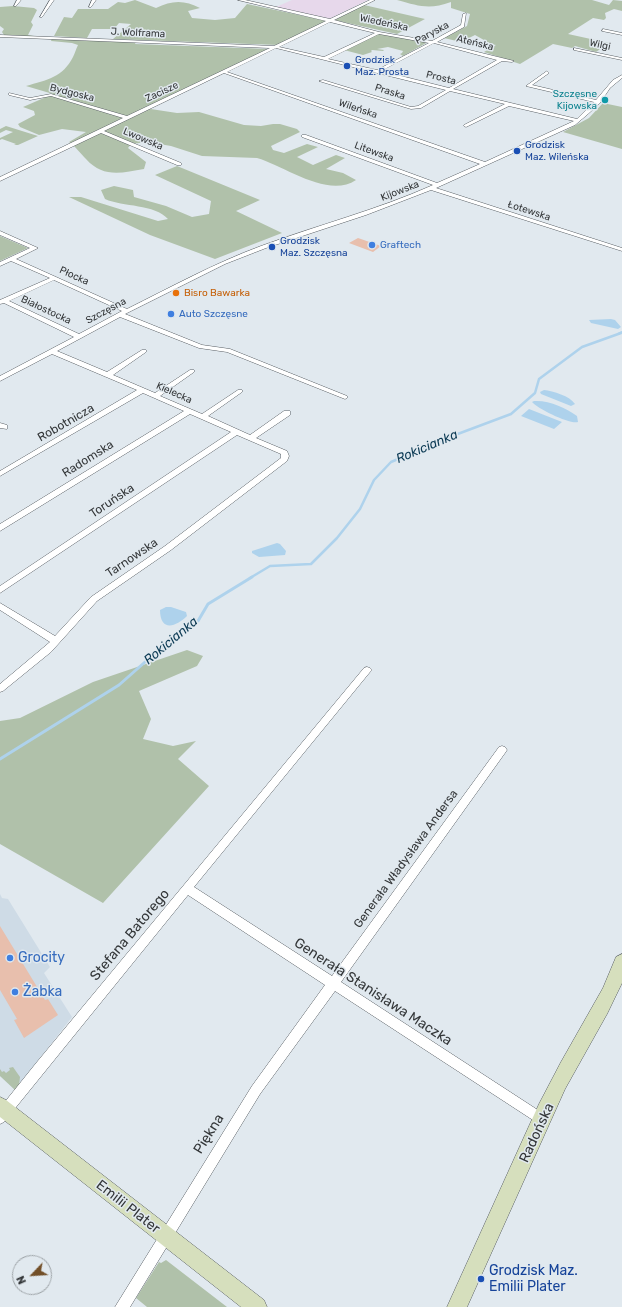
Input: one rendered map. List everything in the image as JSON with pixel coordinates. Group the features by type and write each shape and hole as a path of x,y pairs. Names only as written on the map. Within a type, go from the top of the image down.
{"street":[{"path":"15,5 19,0"},
{"path":"41,16 52,0"},
{"path":"90,6 94,0"},
{"name":"Wiedeńska","path":"240,0 371,30 378,33 433,42"},
{"name":"Zacisze","path":"0,179 373,0"},
{"name":"Paryska","path":"377,72 463,26 466,14"},
{"path":"603,30 622,34"},
{"path":"324,59 378,33"},
{"name":"J. Wolframa","path":"0,36 276,47"},
{"name":"Ateńska","path":"433,42 501,60 512,61"},
{"name":"Prosta","path":"276,47 578,121"},
{"name":"Wilgi","path":"575,49 622,59"},
{"name":"Praska","path":"322,81 411,108 419,107 501,60"},
{"name":"Wileńska","path":"224,72 486,164"},
{"path":"547,72 528,86 598,102"},
{"name":"Kijowska","path":"223,263 264,247 368,213 431,188 578,121 598,102 609,86 622,76"},
{"name":"Bydgoska","path":"11,94 32,99 50,95 128,118"},
{"path":"466,126 508,104"},
{"name":"Lwowska","path":"101,131 179,164"},
{"name":"Litewska","path":"304,136 438,185"},
{"name":"Łotewska","path":"431,188 621,250"},
{"path":"0,233 35,248 0,264"},
{"name":"Płocka","path":"12,259 55,278 124,313 201,347 228,350 345,397"},
{"name":"Szczęsna","path":"0,379 124,313 223,263"},
{"path":"2,302 55,278"},
{"name":"Białostocka","path":"2,302 80,337"},
{"path":"108,374 144,351"},
{"name":"Kielecka","path":"53,352 108,374 154,396 251,438 284,453 285,456"},
{"path":"154,396 192,370"},
{"name":"Robotnicza","path":"0,474 143,390"},
{"path":"202,417 240,391"},
{"name":"Radomska","path":"0,528 189,411"},
{"path":"251,438 287,413"},
{"name":"Toruńska","path":"0,590 236,432"},
{"name":"Tarnowska","path":"0,689 46,652 101,592 129,576 168,548 284,459 285,456"},
{"path":"0,606 56,641"},
{"name":"Stefana Batorego","path":"2,1112 188,889 367,670"},
{"name":"Generała Władysława Andersa","path":"332,984 502,750"},
{"name":"Generała Stanisława Maczka","path":"188,889 543,1120"},
{"name":"Radońska","path":"457,1307 572,1059 608,997 622,962"},
{"name":"Piękna","path":"122,1307 256,1090 290,1040 332,984"},
{"name":"Emilii Plater","path":"2,1112 257,1307"}],"shaded area":[{"path":"292,0 368,0 329,19 276,7"},
{"path":"0,894 2,898 8,899 50,967 44,973 72,1017 15,1090 0,1076"}],"green space":[{"path":"135,0 156,8 173,2 184,2 194,5 200,8 188,11 192,18 215,20 235,18 247,4 328,21 279,45 113,39 131,24 119,23 114,29 92,29 87,38 54,36 64,17 72,18 78,9 108,9 118,2 125,3"},
{"path":"397,0 592,0 609,5 613,0 622,1 622,11 614,9 605,13 606,18 604,20 593,18 568,34 609,43 596,52 575,46 572,48 553,44 520,64 484,52 496,45 491,44 475,35 461,42 444,38 467,26 470,14 451,8 451,2 436,6 424,6"},
{"path":"364,5 425,19 397,34 334,20"},
{"path":"13,6 34,8 37,10 31,22 33,25 28,35 40,37 4,35 2,32 4,29 0,26 0,7"},
{"path":"378,34 428,42 403,56 400,54 403,51 407,52 388,47 377,49 384,50 383,51 372,50 372,52 363,55 344,50"},
{"path":"52,38 136,42 135,44 269,49 144,108 177,113 199,112 244,125 261,126 280,124 297,129 300,132 271,146 273,150 284,153 307,144 318,147 297,157 313,165 336,155 345,158 326,169 343,173 356,180 345,185 333,186 306,179 257,158 202,156 171,146 148,142 131,144 128,148 146,162 144,169 113,173 99,169 92,165 69,142 86,132 62,129 39,135 20,127 18,124 35,115 34,111 23,107 53,94 26,86 54,77 69,64 78,45 51,41"},
{"path":"603,103 622,107 622,149 563,132 589,118"},
{"path":"6,126 38,136 18,145 14,145 16,144 2,139 0,140 0,138 13,132 6,130 0,133 0,129"},
{"path":"177,166 260,200 236,211 282,233 215,259 150,235 69,197 81,197 158,221 168,219 162,214 147,208 112,202 105,199 101,190 114,186 133,190 134,197 166,206 192,217 209,214 211,201 155,175"},
{"path":"0,236 28,248 0,261"},
{"path":"187,650 203,656 197,666 139,691 151,719 143,739 173,746 196,741 178,759 209,786 103,903 0,844 0,721 20,718 93,682"},
{"path":"13,1067 20,1077 19,1085 15,1090 0,1076 0,1069 2,1072 4,1071 6,1073 10,1070 9,1068"},
{"path":"166,1260 227,1307 147,1307 136,1298 159,1262 161,1263"}],"water":[{"path":"589,320 615,320 621,327 618,329 591,323"},
{"path":"544,390 565,396 575,404 571,406 541,394 540,392"},
{"path":"532,402 551,403 563,407 577,416 578,422 569,421 555,416 535,405"},
{"path":"529,409 562,422 554,429 521,416"},
{"path":"277,543 280,544 286,551 285,555 259,557 252,553 252,551"},
{"path":"166,607 171,607 186,612 187,616 174,625 166,624 163,622 160,610"}],"building":[{"name":"Graftech","path":"358,238 381,246 373,252 349,243"},
{"name":"Grocity","path":"0,926 45,1000 48,999 58,1015 24,1038 14,1020 17,1019 0,990"}],"waterway":[{"name":"Rokicianka","path":"618,334 622,332"},
{"name":"Rokicianka","path":"250,578 270,566 311,564 337,538 360,509 374,480 391,462 455,435 511,414 535,393 539,379 582,347 621,333"},
{"name":"Rokicianka","path":"0,759 119,685 179,632 198,621 208,604 252,577"}],"place":[{"name":"Grodzisk Maz. Prosta","path":"347,66"},
{"name":"Szczęsne Kijowska","path":"605,100"},
{"name":"Grodzisk Maz. Wileńska","path":"517,151"},
{"name":"Graftech","path":"372,245"},
{"name":"Grodzisk Maz. Szczęsna","path":"272,247"},
{"name":"Bisro Bawarka","path":"176,293"},
{"name":"Auto Szczęsne","path":"171,314"},
{"name":"Grocity","path":"10,958"},
{"name":"Żabka","path":"15,992"},
{"name":"Grodzisk Maz. Emilii Plater","path":"481,1279"}]}
